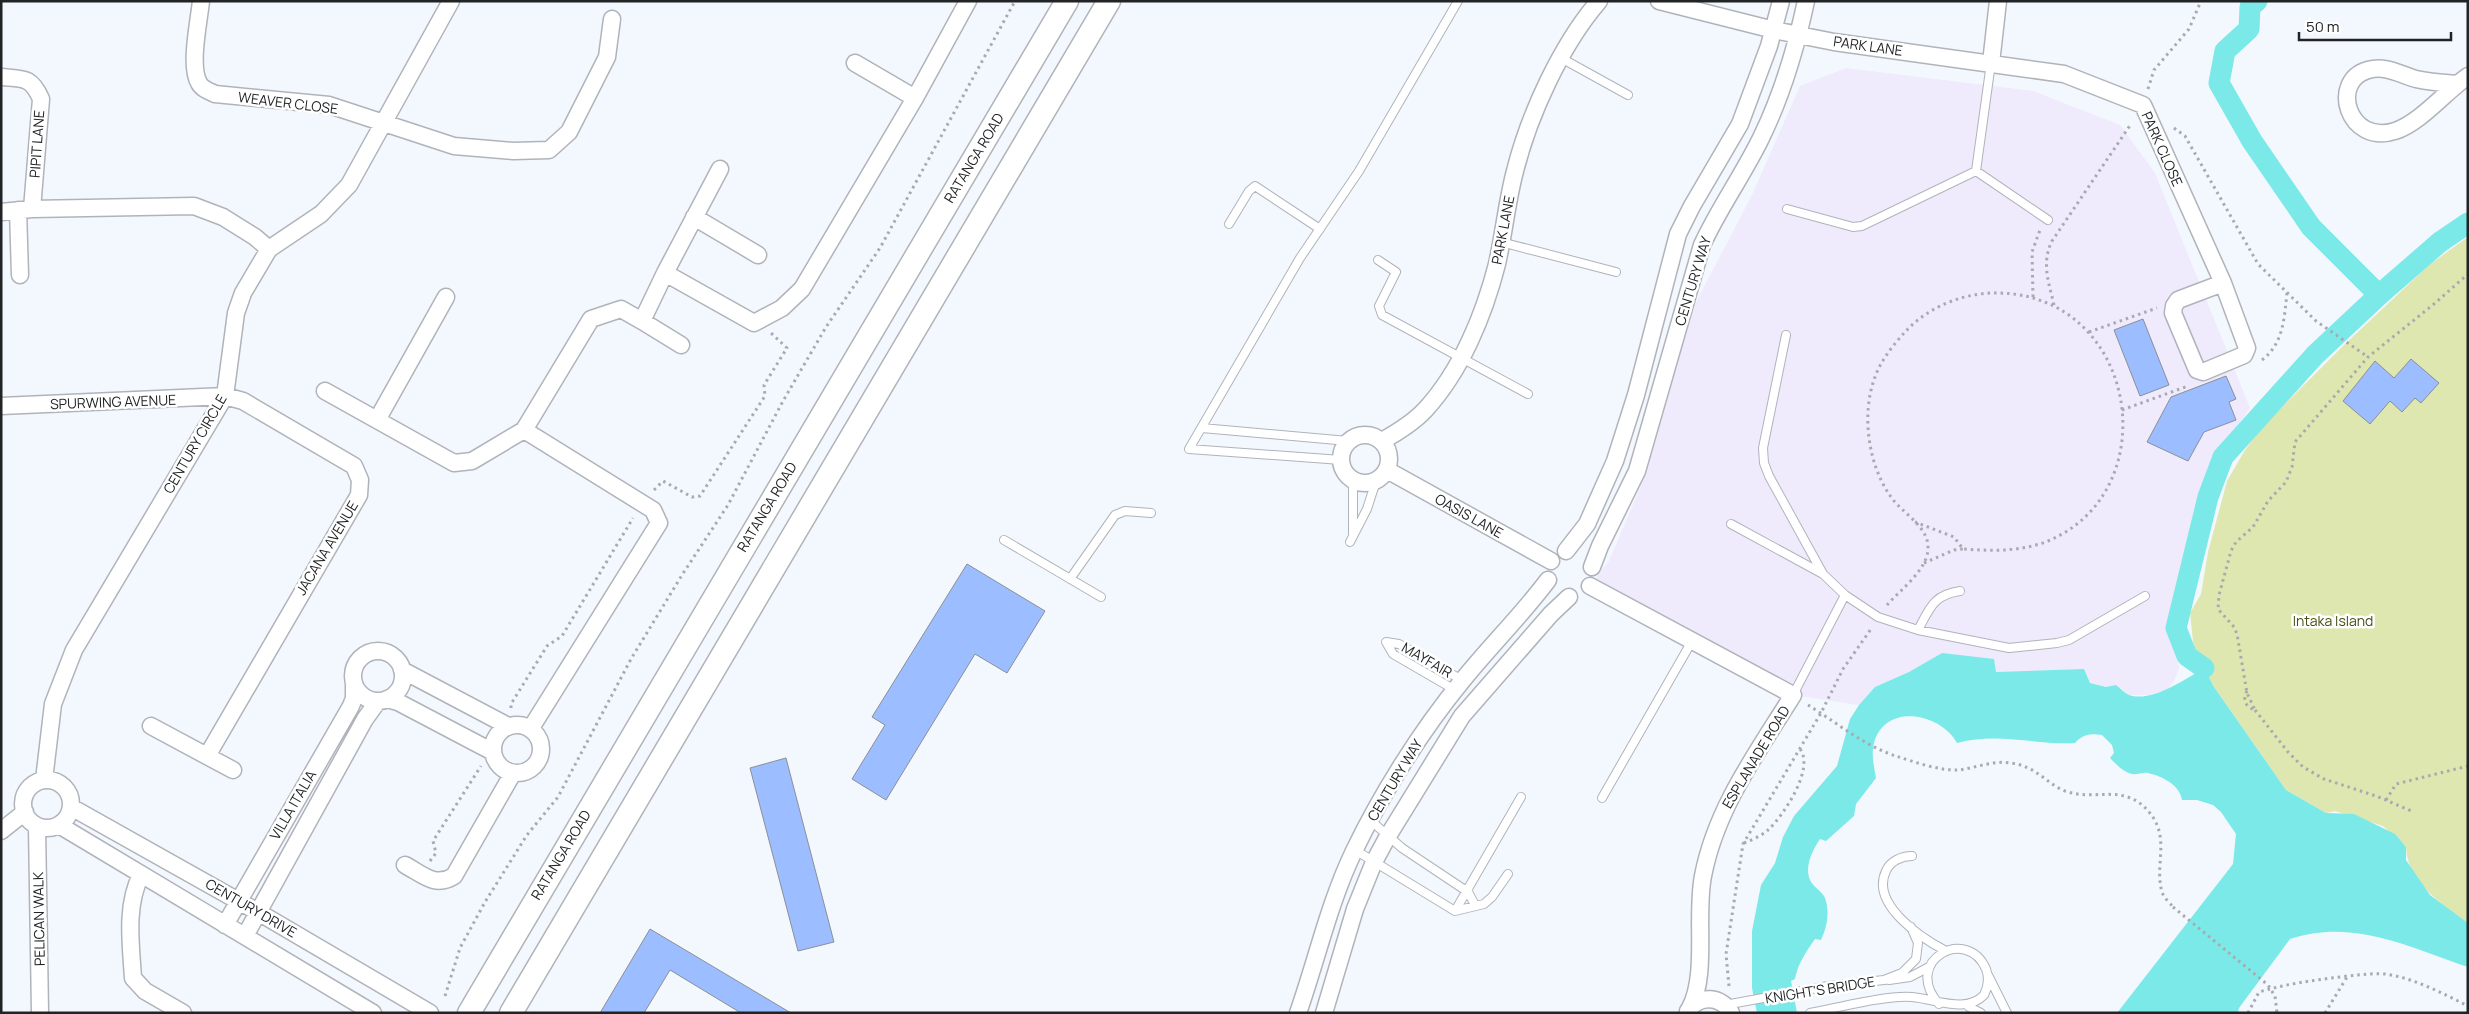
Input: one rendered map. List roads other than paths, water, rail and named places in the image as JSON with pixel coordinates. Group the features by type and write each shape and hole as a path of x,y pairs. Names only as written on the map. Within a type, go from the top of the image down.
{"main road":[{"name":"RATANGA ROAD","path":"469,1013 1067,1"},
{"path":"511,1013 1109,1"}],"street":[{"name":"WEAVER CLOSE","path":"200,1 195,63 199,84 204,89 214,94 328,105 384,122"},
{"path":"17,210 194,206 223,217 256,237 269,249 335,201 349,184 451,1"},
{"path":"664,273 754,323 782,308 802,288 915,98 968,1"},
{"name":"PARK LANE","path":"1382,441 1404,428 1425,409 1461,356 1486,301 1520,153 1536,111 1561,58 1599,1"},
{"name":"PARK LANE","path":"1659,1 1799,36 1991,62"},
{"name":"CENTURY WAY","path":"1566,551 1587,524 1615,461 1636,395 1678,234 1692,206 1740,124 1774,30 1781,1"},
{"name":"CENTURY WAY","path":"1592,567 1636,471 1702,245 1714,218 1761,138 1794,52 1806,1"},
{"path":"1991,62 1998,1"},
{"path":"384,122 454,146 513,151 549,150 569,132 607,57 612,19"},
{"name":"PARK CLOSE","path":"1991,62 2064,74 2143,105 2223,283 2247,351 2244,355 2203,372 2197,370 2173,314 2174,306 2178,300 2223,283"},
{"path":"855,63 915,98"},
{"path":"2378,68 2390,69 2416,79 2463,80 2410,124 2395,131 2377,134 2362,128 2356,124 2348,108 2348,91 2355,78 2366,71 2378,68"},
{"name":"PIPIT LANE","path":"1,77 27,80 35,86 41,99 17,210 20,275"},
{"path":"642,321 664,273 720,169"},
{"path":"694,217 758,255"},
{"name":"CENTURY CIRCLE","path":"44,780 53,704 74,650 225,396 236,313 243,293 269,249"},
{"path":"377,420 446,297"},
{"path":"325,391 454,463 459,463 472,461 524,430 591,319 621,309 681,345"},
{"name":"SPURWING AVENUE","path":"1,406 225,396"},
{"name":"JACANA AVENUE","path":"207,756 359,495 360,487 354,466 243,401 225,396"},
{"path":"524,430 653,510 659,523 531,728"},
{"path":"1362,434 1376,437 1382,441 1390,455 1382,475 1368,483 1353,480 1346,475 1341,460 1344,446 1348,441 1362,434"},
{"name":"OASIS LANE","path":"1382,475 1551,562"},
{"path":"1566,551 1581,554 1592,567 1593,576 1590,586 1581,594 1569,597 1557,593 1548,580 1547,572 1551,562 1555,556 1566,551"},
{"name":"CENTURY WAY","path":"1298,1013 1336,893 1370,820 1414,747 1458,685 1527,608 1548,580"},
{"name":"ESPLANADE ROAD","path":"1590,586 1793,695 1733,792 1718,822 1703,876 1699,908 1698,988 1689,1010"},
{"name":"CENTURY WAY","path":"1324,1013 1345,939 1374,862 1388,836 1462,716 1551,614 1569,597"},
{"path":"382,700 400,688 402,670 398,661 390,654 381,651 371,652 362,656 356,664 353,673 354,683 363,696 382,700 398,702 490,751 496,762 504,769 513,773 526,772 537,764 542,752 540,739 531,728 520,724 505,724 402,670"},
{"name":"VILLA ITALIA","path":"225,925 351,706 354,698 354,683"},
{"name":"VILLA ITALIA","path":"245,936 365,718 382,700"},
{"path":"490,751 505,724"},
{"path":"151,726 233,770"},
{"path":"405,865 437,882 444,882 454,876 513,773"},
{"path":"44,780 55,781 64,787 70,796 71,807 67,817 59,825 48,828 37,826 25,812 23,802 26,792 34,784 44,780"},
{"name":"CENTURY DRIVE","path":"71,807 258,912 430,1013"},
{"path":"1,831 25,812"},
{"name":"CENTURY DRIVE","path":"59,825 372,1013"},
{"name":"PELICAN WALK","path":"37,826 40,1013"},
{"path":"141,875 135,887 131,904 133,978 145,991 183,1013"},
{"name":"ESPLANADE ROAD","path":"1699,958 1704,976 1728,1006"},
{"path":"1689,1010 1704,1000 1728,1006"}],"lane":[{"path":"1341,460 1189,449 1300,258 1359,171 1458,1"},
{"path":"1561,58 1628,96"},
{"path":"1976,172 1991,62"},
{"path":"1787,209 1853,227 1862,226 1976,172"},
{"path":"1976,172 2048,220"},
{"path":"1229,224 1249,191 1255,186 1320,229"},
{"path":"1501,242 1616,272"},
{"path":"1378,260 1396,270 1396,274 1379,306 1380,312 1528,394"},
{"path":"1786,335 1764,448 1764,463 1768,476 1823,574"},
{"path":"1202,428 1348,441"},
{"path":"1350,542 1382,475"},
{"path":"1353,480 1353,533"},
{"path":"1070,579 1115,515 1125,511 1151,513"},
{"path":"1731,524 1823,574 1845,595 1878,617 1918,630 2009,648 2057,644 2081,634 2145,596"},
{"path":"1004,540 1101,597"},
{"path":"1918,630 1937,599 1945,593 1960,591"},
{"path":"1793,695 1845,595"},
{"path":"1602,798 1692,641"},
{"name":"MAYFAIR","path":"1386,642 1402,645 1458,685 1393,654 1386,642"},
{"path":"1455,911 1468,892 1521,796"},
{"path":"1370,820 1388,836 1468,892 1474,905"},
{"path":"1355,850 1455,911 1484,904 1492,897 1508,874"},
{"path":"1912,856 1906,856 1890,864 1883,881 1885,898 1890,906 1930,944 1946,951 1962,950 1976,955 2007,1013"},
{"name":"KNIGHT'S BRIDGE","path":"1884,980 1902,973 1916,959 1918,943 1911,927"},
{"name":"KNIGHT'S BRIDGE","path":"1728,1006 1804,992 1910,977 1929,967 1936,957 1946,951"},
{"path":"1929,967 1926,981 1930,994 1939,1004"},
{"path":"1969,1008 1985,994 1988,983 1987,973"},
{"name":"KNIGHT'S BRIDGE","path":"1810,1013 1909,997 1959,1010 1969,1008 1981,1013"}],"water":[{"path":"1942,653 1994,659 1996,672 2084,669 2090,683 2106,687 2116,685 2129,695 2138,697 2168,689 2204,668 2214,687 2286,790 2326,813 2354,814 2395,834 2406,847 2406,860 2430,895 2468,923 2468,967 2402,944 2358,933 2313,933 2290,939 2239,1008 2238,1013 2117,1013 2233,864 2236,834 2221,812 2213,805 2197,800 2182,800 2178,790 2170,782 2159,776 2146,773 2132,774 2123,770 2110,758 2114,753 2112,745 2102,735 2087,735 2075,743 1987,739 1957,743 1939,725 1927,719 1914,716 1901,717 1889,721 1880,730 1874,743 1873,752 1876,778 1856,804 1854,816 1826,841 1820,839 1810,858 1808,875 1811,882 1825,898 1827,919 1821,940 1815,939 1800,963 1795,979 1791,981 1797,1013 1757,1013 1752,988 1752,931 1761,885 1775,863 1783,837 1794,816 1837,766 1850,719 1859,705 1875,687 1909,672"}],"waterway":[{"path":"2257,1 2250,7 2249,29 2225,51 2219,83 2252,141 2311,227 2379,295"},
{"path":"2204,668 2187,656 2176,628 2208,497 2223,457 2315,355 2379,295 2440,242 2468,223"}],"park label":[{"name":"Intaka Island","path":"2333,621"}]}
